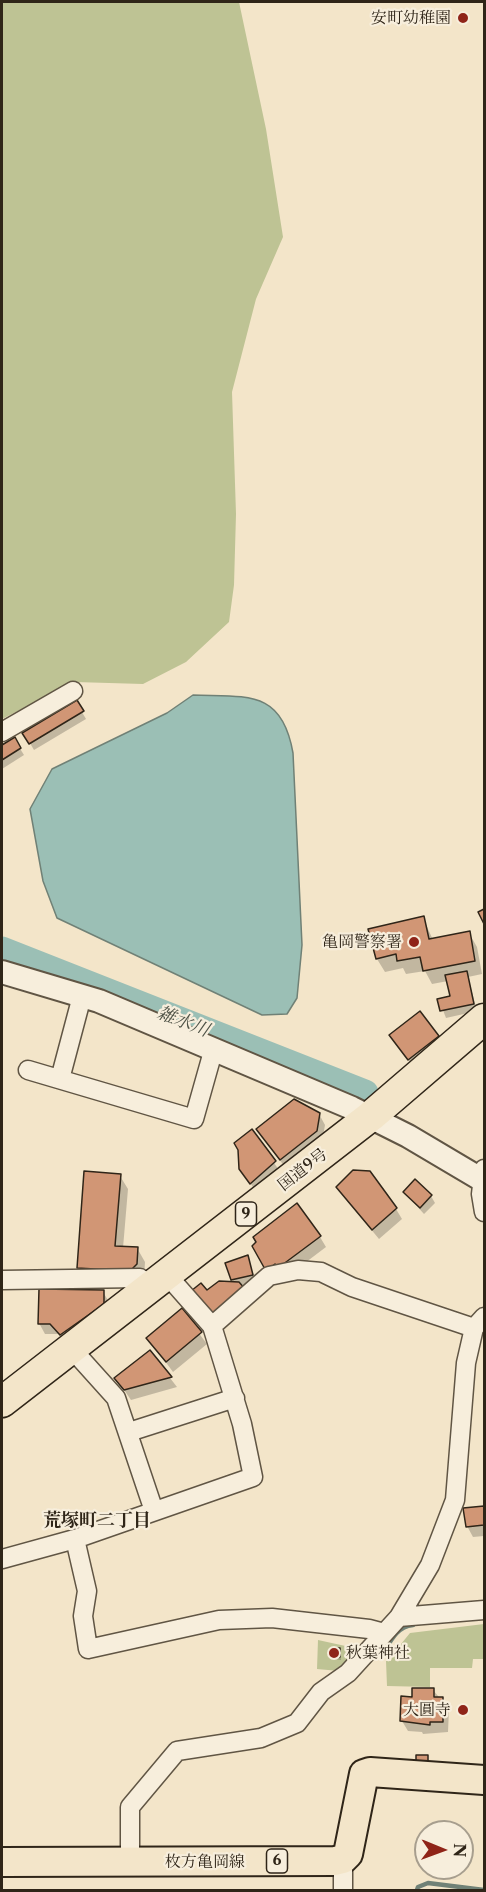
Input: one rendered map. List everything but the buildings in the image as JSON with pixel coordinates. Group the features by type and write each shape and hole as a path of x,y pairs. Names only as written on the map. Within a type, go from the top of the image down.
{"highway":[{"name":"国道9号","path":"2,1402 371,1116 484,1018"}],"main road":[{"path":"343,1859 348,1854 364,1774 370,1772 484,1780"},
{"name":"枚方亀岡線","path":"2,1862 343,1859"}],"street":[{"path":"2,732 74,691"},
{"path":"2,972 82,996 214,1048 371,1116 484,1176 481,1194 484,1212"},
{"path":"60,1079 82,996"},
{"path":"28,1070 194,1119 214,1048"},
{"path":"130,1862 130,1807 177,1751 261,1738 297,1723 321,1692 348,1673 399,1617 430,1565 455,1500 466,1363 479,1323 352,1287 321,1272 298,1270 269,1276 212,1326"},
{"path":"2,1280 140,1278 159,1281 212,1326 234,1398 253,1477 75,1539 2,1559"},
{"path":"71,1348 116,1398 154,1511"},
{"path":"129,1432 234,1398"},
{"path":"75,1539 87,1591 83,1616 88,1649 219,1620 272,1618 369,1629 384,1633"},
{"path":"399,1617 484,1610"},
{"path":"343,1859 343,1890"}],"green space":[{"path":"2,2 239,2 266,129 283,237 256,299 232,392 236,514 234,585 229,622 186,662 143,684 75,682 2,719"},
{"path":"484,1624 484,1659 473,1659 472,1668 430,1668 430,1687 387,1686 386,1661 391,1661 392,1655 410,1633"},
{"name":"秋葉神社","path":"318,1640 350,1647 349,1660 339,1671 317,1669"}],"water":[{"path":"193,695 245,697 259,701 271,707 280,717 288,732 293,753 302,945 297,998 287,1014 262,1015 57,918 43,881 30,809 52,769 167,713"}],"waterway":[{"name":"雑水川","path":"2,950 365,1093"},
{"path":"381,1657 397,1632 413,1625"},
{"path":"417,1890 418,1887 428,1883 484,1890"}],"place":[{"name":"安町幼稚園","path":"463,18"},
{"name":"亀岡警察署","path":"414,942"},
{"name":"秋葉神社","path":"334,1653"},
{"name":"大圓寺","path":"463,1710"}],"district":[{"name":"荒塚町二丁目","path":"97,1521"}]}
